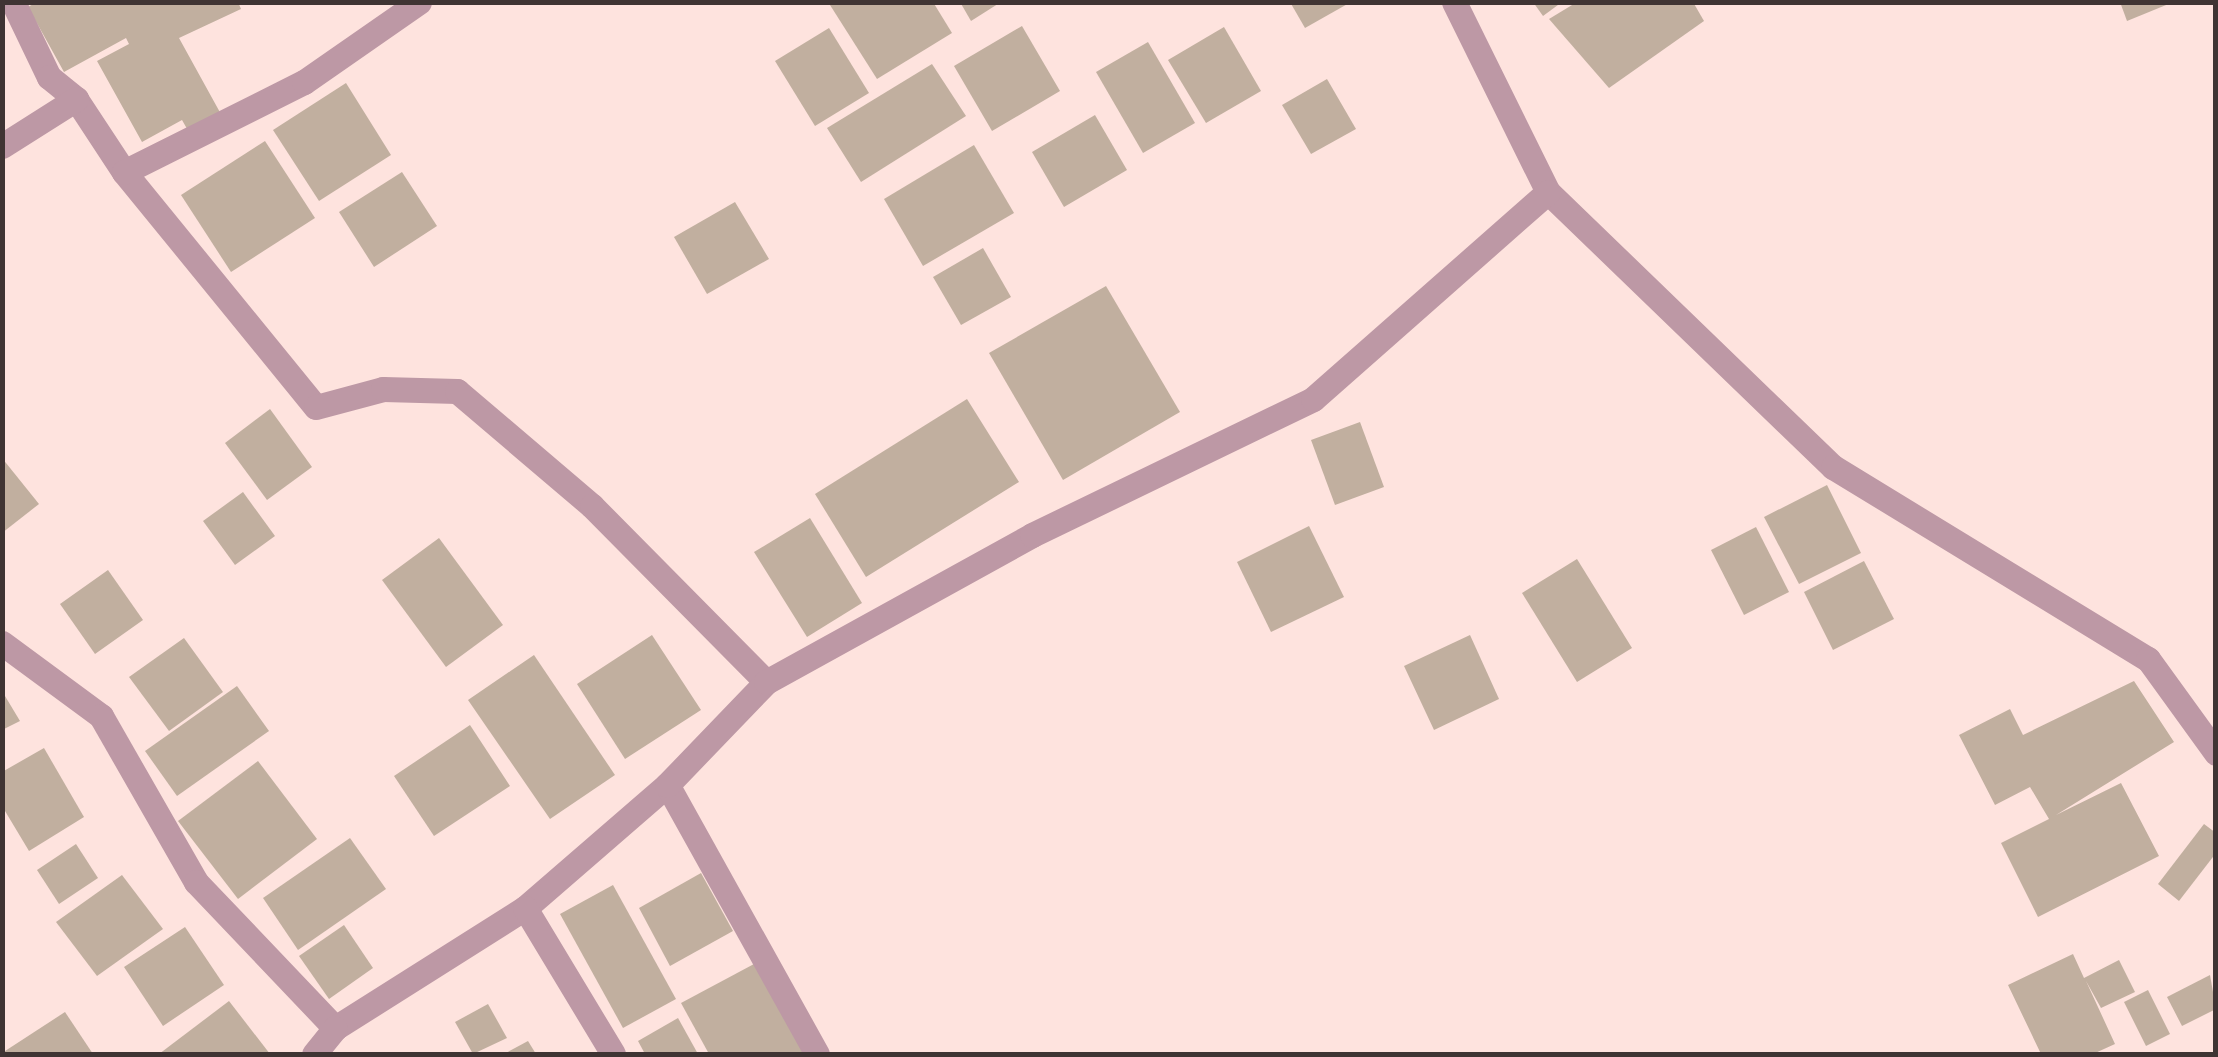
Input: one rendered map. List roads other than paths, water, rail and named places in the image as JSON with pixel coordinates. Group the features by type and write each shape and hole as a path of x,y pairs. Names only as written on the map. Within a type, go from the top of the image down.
{"street":[{"path":"12,2 49,77 76,99 124,172 316,407 383,389 457,392 592,506 766,682"},
{"path":"124,172 304,82 419,2"},
{"path":"1454,2 1548,192 1834,467 2148,659 2216,753"},
{"path":"2,146 76,99"},
{"path":"314,1054 336,1028 525,908 666,785 766,682 1032,535 1313,399 1548,192"},
{"path":"2,643 102,716 196,882 336,1028"},
{"path":"666,785 818,1054"},
{"path":"525,908 614,1054"}]}
